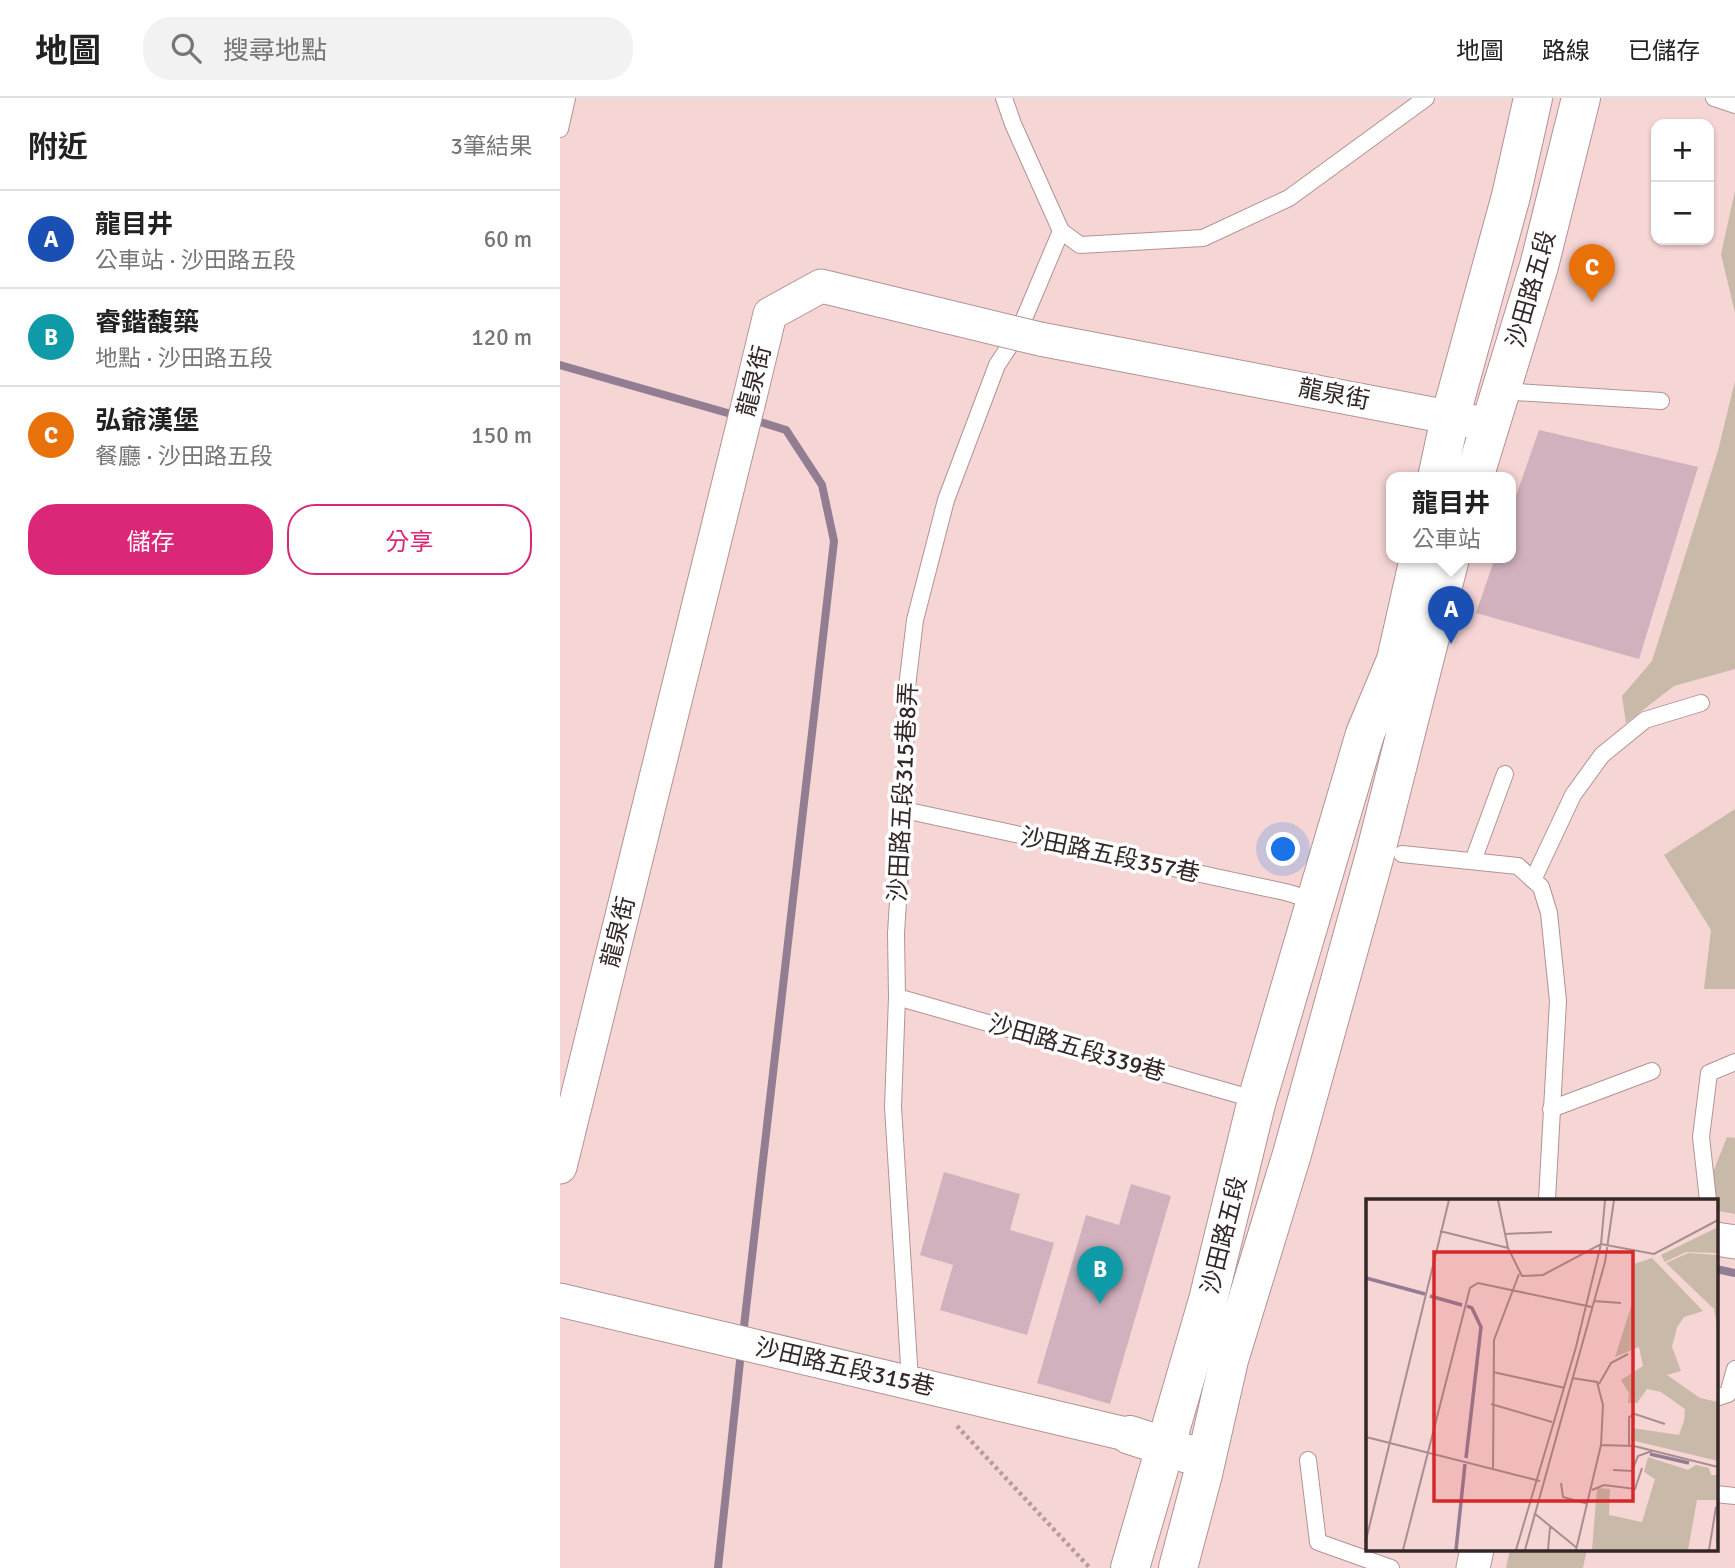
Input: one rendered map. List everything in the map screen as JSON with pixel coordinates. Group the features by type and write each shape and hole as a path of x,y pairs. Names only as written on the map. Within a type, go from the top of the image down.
{"street":[{"name":"沙田路五段","path":"1438,472 1450,418 1511,196 1533,98"},
{"name":"沙田路五段","path":"1476,472 1539,266 1581,98"},
{"name":"龍泉街","path":"560,1167 771,314 821,286 1040,339 1450,418 1495,408"},
{"name":"沙田路五段","path":"1130,1568 1152,1446 1208,1300 1257,1100 1365,734 1396,660 1418,563"},
{"name":"沙田路五段","path":"1178,1568 1227,1371 1307,1101 1390,851 1449,563"},
{"path":"1390,851 1371,842 1364,818 1368,787 1396,660"},
{"name":"沙田路五段","path":"1307,1101 1305,1076 1312,1030 1342,915 1338,904 1315,901"},
{"name":"沙田路五段315巷","path":"560,1300 910,1381 1152,1446"},
{"path":"1194,1568 1220,1476 1228,1404 1227,1371"},
{"path":"1121,1568 1145,1452 1139,1442 1188,1454 1190,1468 1184,1503 1166,1558 1166,1568"},
{"path":"1146,1568 1170,1470 1152,1446"},
{"path":"1473,1568 1477,1550"}],"lane":[{"path":"560,129 567,98"},
{"path":"1004,98 1061,231 1080,245 1203,239 1289,198 1426,98"},
{"path":"1714,98 1735,105"},
{"name":"沙田路五段315巷8弄","path":"910,1381 893,1107 897,997 895,933 904,810 906,695 915,620 946,500 997,365 1018,333 1061,231"},
{"path":"1495,408 1661,401"},
{"path":"1533,880 1573,795 1602,755 1645,720 1701,703"},
{"path":"1473,861 1505,774"},
{"name":"沙田路五段357巷","path":"904,810 1285,892 1315,901"},
{"path":"1390,851 1518,866 1541,887 1549,913 1558,1001 1547,1199"},
{"name":"沙田路五段339巷","path":"897,997 1257,1100"},
{"path":"1708,1199 1701,1137 1709,1073 1735,1062"},
{"path":"1551,1109 1652,1071"},
{"path":"1718,1397 1728,1394 1735,1369"},
{"path":"1308,1460 1318,1542 1391,1568"}],"path":[{"path":"954,1423 1090,1568"}],"shaded area":[{"path":"1735,191 1735,313 1721,254"},
{"path":"1735,381 1735,669 1674,686 1626,723 1622,696 1652,661 1718,451"},
{"path":"1735,809 1735,989 1704,989 1711,930 1664,855"},
{"path":"1727,1137 1735,1138 1735,1214 1719,1211 1712,1175"},
{"path":"1510,1550 1587,1550 1583,1568 1506,1568"}],"building":[{"path":"1539,430 1698,467 1639,659 1476,613 1493,563 1516,563 1516,496"},
{"path":"944,1172 1020,1194 1010,1230 1054,1243 1027,1335 940,1310 953,1265 920,1255"},
{"path":"1131,1184 1171,1196 1110,1404 1037,1383 1086,1215 1119,1225"}],"waterway":[{"path":"560,365 738,416"},
{"path":"743,1335 834,541 822,485 786,430 751,419"},
{"path":"1718,1269 1735,1273"},
{"path":"718,1568 741,1352"}],"place":[{"name":"弘爺漢堡","path":"1592,302"},
{"name":"龍目井","path":"1451,644"},
{"name":"睿鍇馥築","path":"1100,1304"}]}
